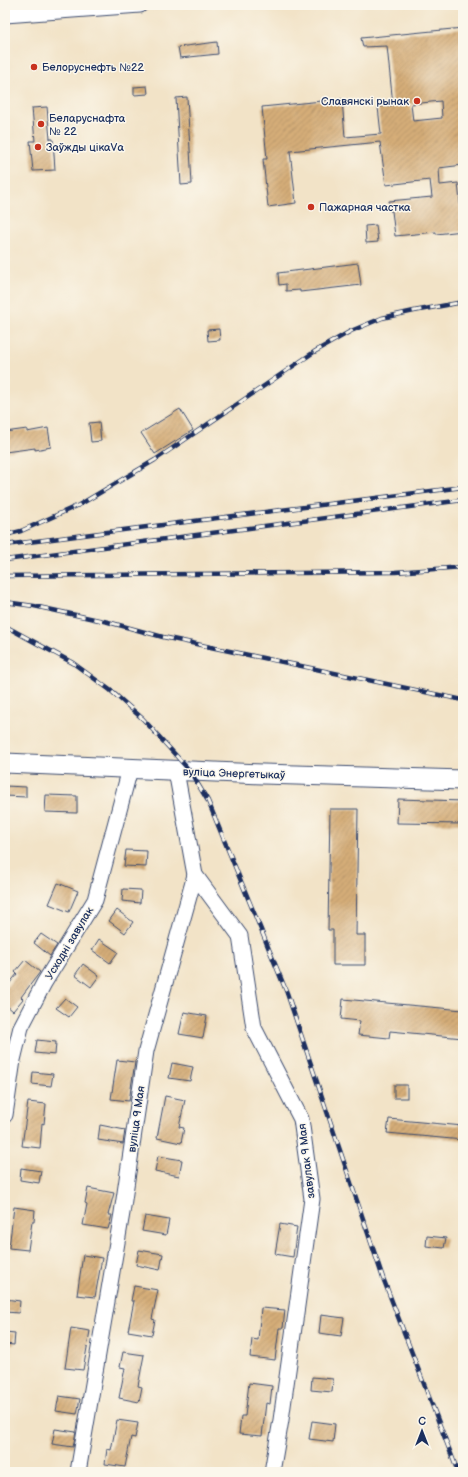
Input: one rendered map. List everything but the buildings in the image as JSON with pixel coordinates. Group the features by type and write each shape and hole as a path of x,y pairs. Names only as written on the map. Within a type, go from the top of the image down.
{"main road":[{"name":"вуліца Энергетыкаў","path":"5,763 176,771 463,780"}],"street":[{"path":"5,15 140,5"},
{"name":"Усходні завулак","path":"5,1115 13,1060 21,1026 44,983 95,900 130,769"},
{"name":"вуліца 9 Мая","path":"78,1472 122,1213 146,1051 195,875 176,771"},
{"name":"завулак 9 Мая","path":"195,875 240,936 254,1028 301,1119 312,1199 281,1420 272,1472"}],"railway":[{"path":"5,535 21,531 79,505 155,460 314,352 351,331 382,318 463,302"},
{"path":"5,545 463,487"},
{"path":"5,560 463,500"},
{"path":"5,576 395,572 463,567"},
{"path":"5,602 34,606 108,622 163,637 463,700"},
{"path":"5,626 73,663 110,690 143,719 190,771 208,801 287,993 383,1278 458,1472"}],"place":[{"name":"Белоруснефть №22","path":"34,67"},
{"name":"Славянскі рынак","path":"417,101"},
{"name":"Беларуснафта № 22","path":"41,124"},
{"name":"Заўжды цікаVа","path":"38,147"},
{"name":"Пажарная частка","path":"311,207"}]}
